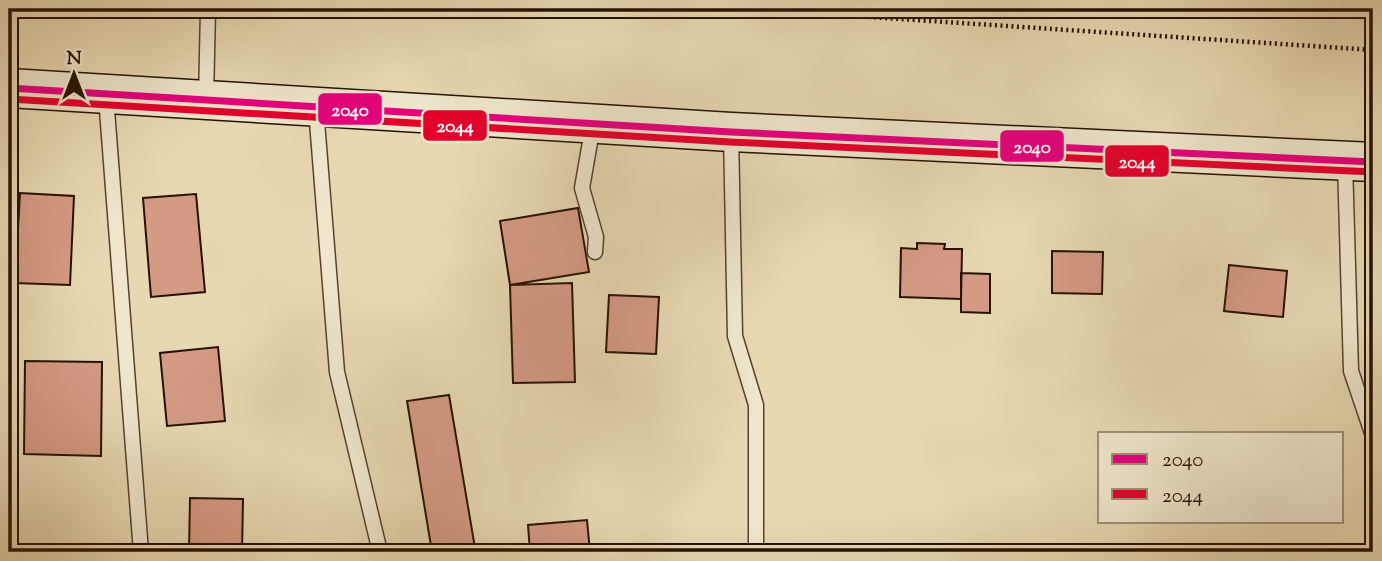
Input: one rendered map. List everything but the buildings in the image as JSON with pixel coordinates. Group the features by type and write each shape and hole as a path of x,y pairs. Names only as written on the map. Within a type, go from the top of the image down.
{"street":[{"path":"9,88 731,132 1362,161"}],"lane":[{"path":"206,101 208,9"},
{"path":"106,95 141,552"},
{"path":"316,108 337,372 380,552"},
{"path":"593,124 582,188 596,237 595,252"},
{"path":"731,132 735,336 756,405 756,552"},
{"path":"1362,161 1351,371 1373,436"}],"path":[{"path":"748,9 1373,50"},
{"path":"1362,161 1373,37"}],"transit line":[{"name":"2040","path":"9,88 731,132 1373,162"},
{"name":"2044","path":"9,99 730,142 1373,172"}]}
